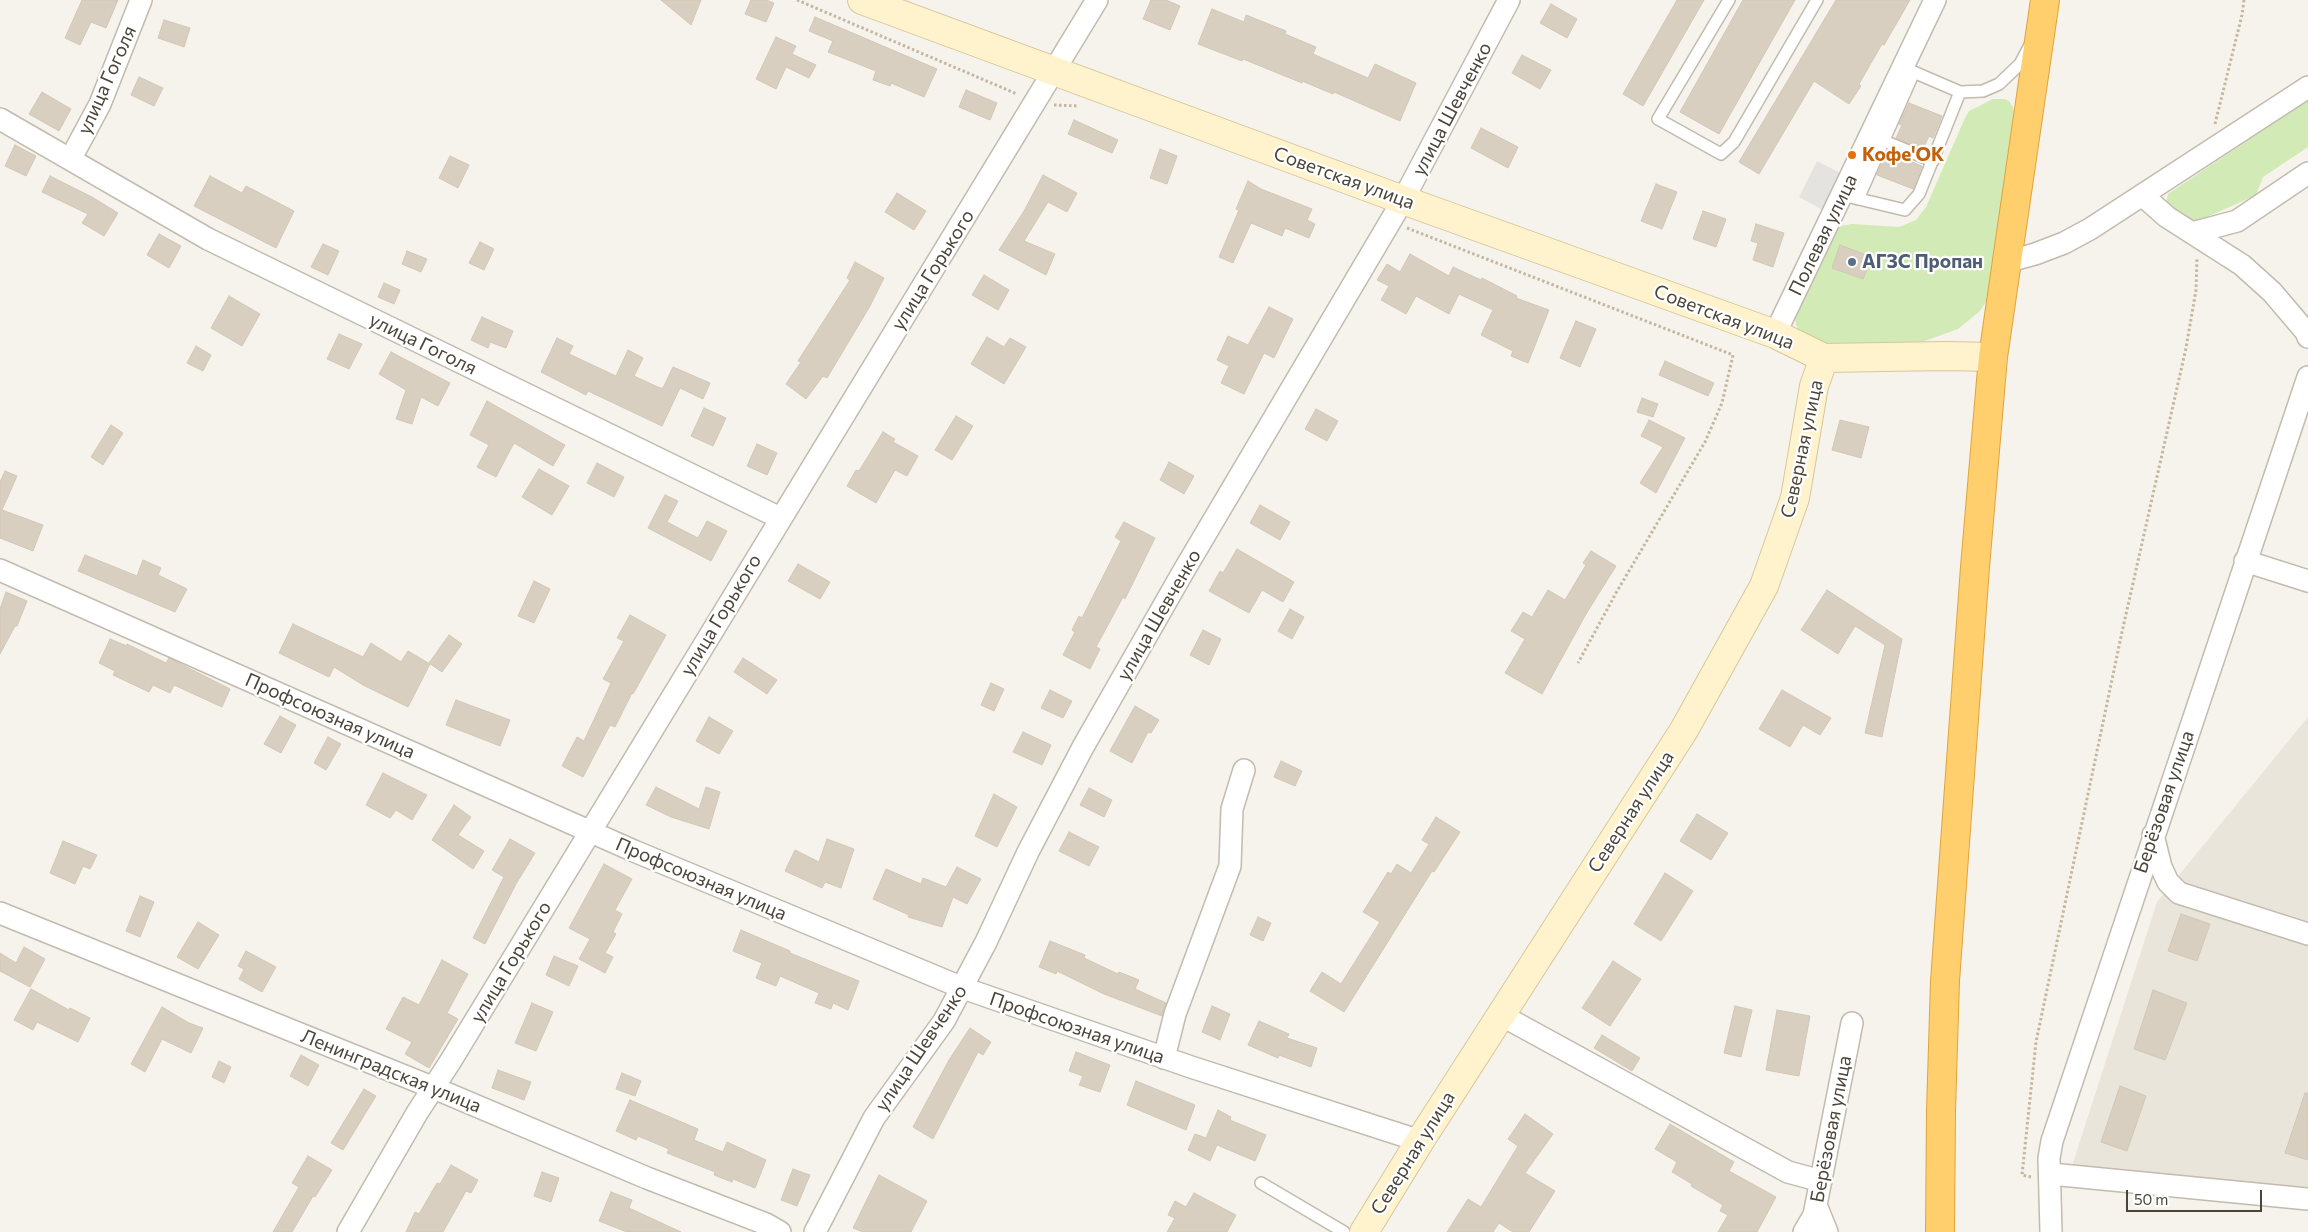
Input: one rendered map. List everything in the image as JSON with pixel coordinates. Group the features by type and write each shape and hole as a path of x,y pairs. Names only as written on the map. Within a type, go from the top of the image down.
{"highway":[{"path":"1940,1232 1941,1111 1951,879 1976,558 1994,357 2006,262 2043,13"}],"street":[{"name":"улица Гоголя","path":"71,158 100,104 141,0"},
{"name":"Советская улица","path":"862,0 1403,200 1775,334 1824,358"},
{"name":"улица Горького","path":"348,1232 417,1113 780,518 1056,71 1097,0"},
{"name":"улица Шевченко","path":"815,1232 874,1118 944,1021 963,988 1028,852 1083,746 1183,572 1403,200 1509,0"},
{"name":"Полевая улица","path":"1775,334 1850,196 1908,70 1935,0"},
{"path":"2006,262 2064,244 2308,87"},
{"name":"улица Гоголя","path":"0,119 71,158 208,239 780,518"},
{"path":"2192,233 2237,221 2308,173"},
{"path":"2142,195 2167,217 2242,265 2272,292 2306,332 2308,337"},
{"path":"1824,358 1994,357"},
{"name":"Северная улица","path":"1364,1232 1420,1141 1684,730 1764,586 1795,498 1814,386 1824,358"},
{"name":"Берёзовая улица","path":"2051,1232 2049,1158 2052,1141 2153,835 2308,378"},
{"path":"2245,561 2308,581"},
{"name":"Профсоюзная улица","path":"0,570 643,855 963,988 1164,1058 1420,1141"},
{"path":"1164,1058 1175,1014 1230,866 1232,810 1244,770"},
{"path":"2153,835 2168,882 2179,893 2308,934"},
{"name":"Ленинградская улица","path":"0,913 434,1088 647,1178 766,1224 780,1232"},
{"path":"1501,1015 1788,1172 1821,1181"},
{"name":"Берёзовая улица","path":"1804,1232 1814,1215 1852,1023"},
{"path":"2051,1178 2308,1199"},
{"path":"1816,1205 1827,1232"}],"lane":[{"path":"1729,0 1658,119 1721,154 1734,142 1817,0"},
{"path":"1960,92 1919,194 1905,210 1850,196 1884,141 1908,70 1960,92 1983,91 1999,84 2020,64 2043,13"},
{"path":"1884,141 1933,161"},
{"path":"1261,1183 1344,1232"}],"path":[{"path":"2206,153 2225,87 2244,0"},
{"path":"2051,1178 2022,1175 2036,1042 2122,632 2186,348 2196,290 2197,258 2192,233"}],"shaded area":[{"path":"1817,161 1850,178 1832,215 1799,197"},
{"path":"2308,717 2308,1190 2071,1169 2157,902"}],"green space":[{"path":"1993,99 2009,101 2013,107 2015,117 1992,293 1980,311 1958,329 1919,343 1844,348 1814,341 1802,334 1796,325 1795,317 1833,229 1852,224 1899,227 1916,220 1926,207 1969,111"},
{"path":"2308,100 2308,147 2263,177 2256,195 2198,221 2185,219 2166,204 2168,194"}],"building":[{"path":"82,0 118,0 106,28 91,22 80,45 65,38"},
{"path":"661,0 701,0 691,25"},
{"path":"751,0 766,0 774,3 766,22 745,14"},
{"path":"1151,0 1166,0 1180,6 1170,30 1143,19"},
{"path":"1677,0 1704,0 1643,106 1623,94"},
{"path":"1743,0 1795,0 1719,134 1680,112"},
{"path":"1836,0 1910,0 1884,45 1882,44 1859,84 1861,86 1849,104 1814,81 1759,174 1739,162"},
{"path":"1551,4 1577,19 1567,38 1540,23"},
{"path":"1212,9 1244,22 1246,15 1286,31 1285,34 1316,47 1313,54 1368,78 1375,64 1416,83 1400,121 1334,92 1333,94 1243,59 1242,61 1198,44"},
{"path":"815,17 937,69 924,97 891,83 890,86 873,80 876,71 828,52 833,41 809,31"},
{"path":"164,20 190,28 184,47 158,38"},
{"path":"776,37 796,46 792,54 816,65 809,78 786,67 776,89 756,79"},
{"path":"1522,55 1551,70 1540,89 1512,73"},
{"path":"139,77 163,88 154,106 131,95"},
{"path":"966,90 997,103 990,120 959,107"},
{"path":"42,92 71,109 59,131 29,114"},
{"path":"1909,103 1942,116 1933,138 1929,136 1923,149 1896,138 1902,125 1899,124"},
{"path":"1074,120 1118,140 1112,153 1068,134"},
{"path":"1481,128 1518,147 1508,168 1471,148"},
{"path":"15,145 36,156 26,176 5,166"},
{"path":"1160,149 1177,156 1167,184 1150,178"},
{"path":"1887,152 1922,166 1913,189 1877,175"},
{"path":"450,156 469,165 458,188 439,178"},
{"path":"1043,175 1077,193 1067,212 1048,202 1024,241 1055,254 1046,275 999,250 1024,211"},
{"path":"50,176 92,197 118,213 104,236 82,223 88,214 42,192"},
{"path":"210,176 242,193 246,186 294,211 276,248 194,206"},
{"path":"1248,181 1261,189 1312,209 1307,220 1315,224 1309,238 1285,228 1282,236 1251,223 1233,263 1219,257 1239,210 1236,209"},
{"path":"1656,184 1677,192 1662,229 1641,221"},
{"path":"897,193 926,211 914,230 885,212"},
{"path":"1703,211 1726,219 1716,247 1693,239"},
{"path":"1756,224 1784,233 1773,267 1753,260 1758,243 1751,241"},
{"path":"159,234 181,246 169,268 147,255"},
{"path":"480,242 494,249 484,270 469,263"},
{"path":"323,244 339,251 328,275 311,267"},
{"name":"АГЗС Пропан","path":"1840,245 1872,257 1863,279 1832,268"},
{"path":"407,251 427,259 421,272 402,264"},
{"path":"1410,254 1449,276 1453,267 1481,280 1482,278 1517,296 1516,298 1549,310 1528,363 1511,356 1513,351 1481,335 1493,310 1459,294 1449,314 1416,296 1406,314 1381,300 1389,286 1377,280 1387,264 1400,272"},
{"path":"855,262 884,278 870,306 827,378 823,376 806,399 786,384 801,362 798,361 850,280 847,278"},
{"path":"984,275 1009,290 998,310 972,295"},
{"path":"384,283 400,290 394,304 378,297"},
{"path":"229,296 260,314 242,346 211,328"},
{"path":"1269,307 1293,319 1274,358 1264,353 1244,394 1221,383 1229,366 1217,360 1228,336 1248,345"},
{"path":"482,317 513,331 506,348 490,342 488,348 471,340"},
{"path":"1576,321 1596,329 1580,367 1560,358"},
{"path":"339,334 362,344 349,369 327,359"},
{"path":"987,337 1004,347 1010,338 1026,347 1004,384 971,364"},
{"path":"557,338 573,346 569,354 616,376 628,350 643,358 634,376 660,388 663,388 673,367 710,383 703,399 680,388 662,426 588,391 586,395 541,372"},
{"path":"196,346 211,355 203,371 187,363"},
{"path":"391,352 450,383 438,406 421,397 412,424 396,419 406,390 379,374"},
{"path":"1665,361 1714,383 1708,396 1659,375"},
{"path":"1642,398 1658,404 1653,417 1637,412"},
{"path":"487,401 565,445 553,466 514,443 496,477 477,467 489,445 470,435"},
{"path":"704,408 726,418 713,446 691,436"},
{"path":"1316,409 1338,421 1327,441 1305,429"},
{"path":"956,416 973,426 952,460 935,450"},
{"path":"1649,420 1685,438 1656,493 1640,483 1663,447 1641,436"},
{"path":"1840,420 1869,427 1861,458 1832,450"},
{"path":"111,425 123,433 103,465 91,457"},
{"path":"883,432 895,439 893,442 918,456 907,476 895,470 876,503 847,486 856,470 859,471"},
{"path":"757,444 777,453 767,475 747,466"},
{"path":"1169,462 1194,476 1184,494 1160,480"},
{"path":"597,463 624,477 614,497 587,483"},
{"path":"539,469 569,486 552,515 522,497"},
{"path":"5,471 17,476 2,510 43,525 33,551 0,538 0,482"},
{"path":"665,495 678,501 667,522 698,538 707,521 727,531 711,561 648,528"},
{"path":"1260,505 1290,522 1280,540 1250,523"},
{"path":"1124,522 1155,538 1125,599 1123,597 1096,647 1100,649 1090,669 1063,655 1075,632 1072,630 1079,616 1082,618 1121,541 1115,537"},
{"path":"1237,549 1294,582 1283,602 1262,590 1249,613 1209,591 1220,571 1223,573"},
{"path":"1591,551 1616,566 1586,614 1542,694 1505,673 1525,639 1511,631 1523,612 1532,617 1548,590 1565,600 1586,565 1583,563"},
{"path":"85,555 137,576 143,560 161,568 158,575 187,589 175,612 78,571"},
{"path":"798,564 830,582 820,599 788,581"},
{"path":"534,581 550,589 534,623 518,616"},
{"path":"1827,590 1902,639 1882,737 1865,733 1885,645 1855,626 1838,654 1801,630"},
{"path":"6,592 27,601 17,626 15,626 0,654 0,609"},
{"path":"1290,609 1304,617 1292,639 1278,631"},
{"path":"630,615 666,635 632,693 615,727 610,725 583,777 562,766 577,737 584,741 611,683 603,679 624,641 617,638"},
{"path":"293,624 363,657 371,643 401,662 408,651 430,664 408,707 363,685 334,667 329,677 279,653"},
{"path":"1203,630 1221,639 1209,665 1190,655"},
{"path":"449,635 462,644 442,672 429,663"},
{"path":"110,639 127,646 127,644 166,663 169,658 230,689 222,707 174,685 170,693 153,685 149,692 113,675 115,671 99,663"},
{"path":"743,658 777,680 767,694 734,672"},
{"path":"991,683 1004,689 994,711 981,705"},
{"path":"1050,690 1072,701 1063,718 1041,708"},
{"path":"1782,690 1831,718 1820,735 1803,725 1790,747 1759,729"},
{"path":"456,700 510,720 500,746 446,725"},
{"path":"1135,706 1159,720 1151,733 1148,732 1132,763 1110,751"},
{"path":"280,716 296,725 281,753 264,744"},
{"path":"709,717 733,731 719,754 696,741"},
{"path":"1023,732 1051,745 1042,765 1013,752"},
{"path":"328,737 341,744 326,770 314,763"},
{"path":"1281,761 1302,771 1295,786 1274,777"},
{"path":"383,773 427,795 412,820 396,810 390,818 366,805"},
{"path":"656,787 699,809 706,787 720,792 709,829 671,817 646,805"},
{"path":"1089,788 1112,800 1104,817 1080,805"},
{"path":"994,794 1017,807 997,847 975,836"},
{"path":"454,805 471,817 458,835 484,851 473,869 432,840"},
{"path":"1697,814 1728,833 1711,860 1680,841"},
{"path":"1436,817 1460,832 1434,872 1432,871 1344,1012 1310,991 1322,972 1341,984 1380,922 1363,912 1388,872 1391,874 1397,864 1411,873 1429,844 1422,840"},
{"path":"1069,832 1099,847 1089,866 1059,851"},
{"path":"510,839 535,853 516,884 485,944 473,938 504,877 492,870"},
{"path":"827,839 854,849 841,888 825,882 822,888 785,871 795,850 819,862"},
{"path":"63,841 97,855 90,869 83,866 75,884 50,873"},
{"path":"604,864 632,879 615,910 622,914 613,932 616,934 605,953 613,957 605,973 579,959 590,939 569,928"},
{"path":"957,867 981,879 967,904 953,897 942,927 908,917 909,915 873,899 886,869 921,884 923,878 946,887"},
{"path":"1665,873 1693,891 1661,941 1634,924"},
{"path":"140,896 154,902 140,937 126,931"},
{"path":"2181,914 2210,924 2197,961 2168,951"},
{"path":"1258,917 1271,923 1263,941 1250,935"},
{"path":"198,922 219,935 198,969 177,957"},
{"path":"741,930 790,951 790,953 859,981 848,1010 833,1003 831,1009 815,1003 819,993 780,976 776,986 756,978 762,963 733,951"},
{"path":"1050,941 1085,955 1084,958 1118,974 1119,972 1139,980 1135,989 1166,1003 1162,1016 1104,994 1057,971 1056,974 1039,967"},
{"path":"24,947 45,959 30,987 0,971 0,953 16,963"},
{"path":"246,951 276,967 262,992 239,979 244,969 238,966"},
{"path":"554,956 578,966 569,986 546,975"},
{"path":"442,960 468,974 447,1013 458,1019 429,1068 405,1054 412,1042 386,1029 403,997 419,1005"},
{"path":"1613,961 1641,979 1610,1026 1582,1008"},
{"path":"31,989 69,1010 70,1008 90,1018 78,1042 37,1022 33,1030 14,1020"},
{"path":"2153,990 2187,1003 2165,1060 2134,1049"},
{"path":"532,1003 553,1012 536,1051 515,1043"},
{"path":"1212,1006 1230,1014 1220,1040 1202,1032"},
{"path":"1735,1006 1752,1010 1741,1057 1724,1053"},
{"path":"162,1007 189,1023 203,1028 191,1053 162,1039 145,1072 131,1064"},
{"path":"1777,1010 1810,1016 1799,1076 1766,1070"},
{"path":"1259,1021 1289,1034 1287,1038 1317,1048 1311,1067 1279,1055 1278,1058 1248,1045"},
{"path":"970,1028 991,1042 983,1055 978,1052 933,1139 913,1127 949,1060"},
{"path":"1602,1035 1640,1058 1632,1071 1594,1048"},
{"path":"1076,1052 1110,1065 1100,1092 1079,1085 1083,1076 1069,1071"},
{"path":"301,1055 319,1065 308,1086 290,1076"},
{"path":"219,1061 231,1067 224,1083 212,1077"},
{"path":"498,1070 531,1082 524,1100 492,1088"},
{"path":"622,1073 641,1081 635,1096 616,1089"},
{"path":"1136,1081 1195,1105 1186,1130 1127,1105"},
{"path":"2120,1086 2146,1096 2127,1151 2101,1142"},
{"path":"364,1089 376,1096 343,1150 331,1143"},
{"path":"2305,1093 2308,1093 2308,1160 2285,1153"},
{"path":"630,1100 698,1129 694,1140 723,1152 727,1142 766,1160 755,1188 733,1179 732,1182 714,1175 715,1172 667,1153 669,1149 638,1136 636,1140 616,1131"},
{"path":"1218,1110 1231,1117 1230,1120 1266,1135 1255,1161 1217,1145 1210,1161 1188,1150 1195,1134 1206,1138"},
{"path":"1525,1114 1553,1134 1525,1173 1555,1191 1529,1232 1513,1232 1499,1223 1493,1232 1447,1232 1468,1199 1481,1207 1518,1146 1508,1139"},
{"path":"1670,1124 1734,1162 1729,1171 1776,1197 1757,1232 1718,1232 1728,1215 1720,1211 1723,1205 1672,1172 1677,1162 1655,1149"},
{"path":"308,1156 332,1170 315,1197 313,1196 292,1232 273,1232 299,1187 292,1183"},
{"path":"451,1165 478,1180 471,1193 466,1191 443,1232 406,1232 415,1212 419,1214 437,1183 440,1184"},
{"path":"793,1169 810,1175 797,1206 781,1200"},
{"path":"542,1172 559,1178 551,1202 534,1196"},
{"path":"879,1175 927,1201 911,1232 863,1232 853,1228"},
{"path":"611,1192 632,1200 629,1208 681,1232 627,1232 599,1221"},
{"path":"1194,1193 1236,1215 1227,1232 1167,1232 1175,1218 1168,1215 1175,1201 1186,1207"}],"place":[{"name":"Кофе'ОК","path":"1852,155"},
{"name":"АГЗС Пропан","path":"1852,262"}]}
